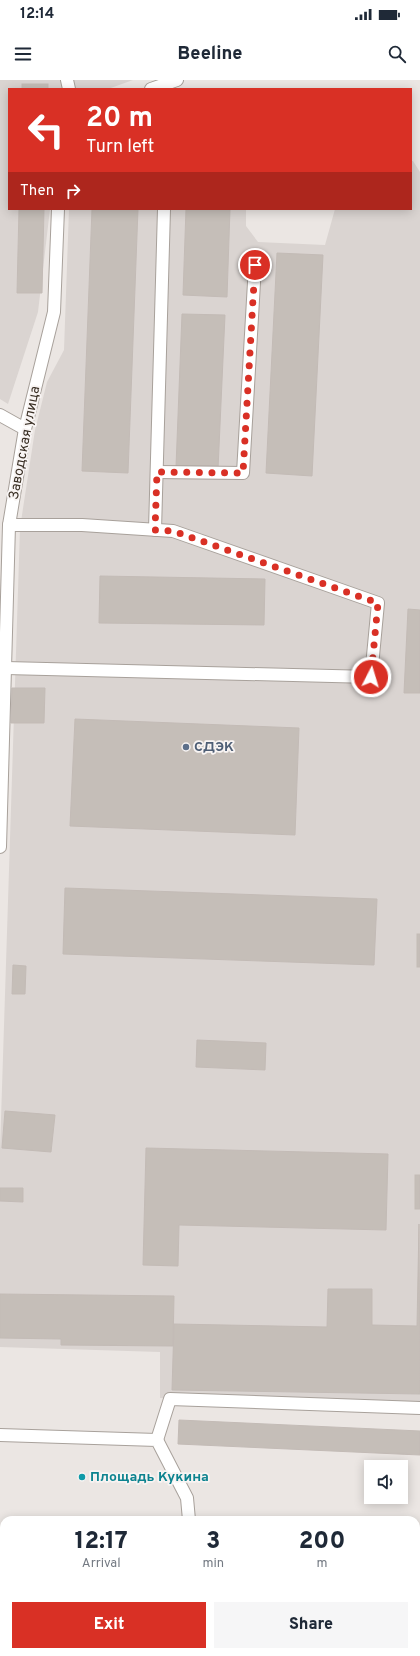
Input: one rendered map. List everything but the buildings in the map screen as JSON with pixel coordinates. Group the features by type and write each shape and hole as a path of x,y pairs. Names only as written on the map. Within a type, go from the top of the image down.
{"street":[{"path":"154,88 178,80"},
{"name":"Заводская улица","path":"0,847 9,525 25,429 54,312 58,210"},
{"path":"155,530 164,210"},
{"path":"157,472 243,473 255,265"},
{"path":"0,415 25,429"},
{"path":"6,668 371,677 378,603 173,531 82,525 9,525"},
{"path":"189,1516 187,1498 156,1440 170,1399 420,1408"},
{"path":"0,1434 156,1440"}],"shaded area":[{"path":"0,80 133,80 111,88 8,88 8,210 50,210 38,312 8,404 0,399"},
{"path":"413,161 420,172 420,1415 160,1398 160,1352 0,1347 0,1150 20,528 35,430 47,382 64,350 69,210 246,210 246,226 258,242 325,245 335,210 412,210"}],"place":[{"name":"СДЭК","path":"186,747"},
{"name":"Площадь Кукина","path":"82,1477"}],"route":[{"path":"255,265 243,473 157,472 155,530 173,531 378,603 371,677"}]}
